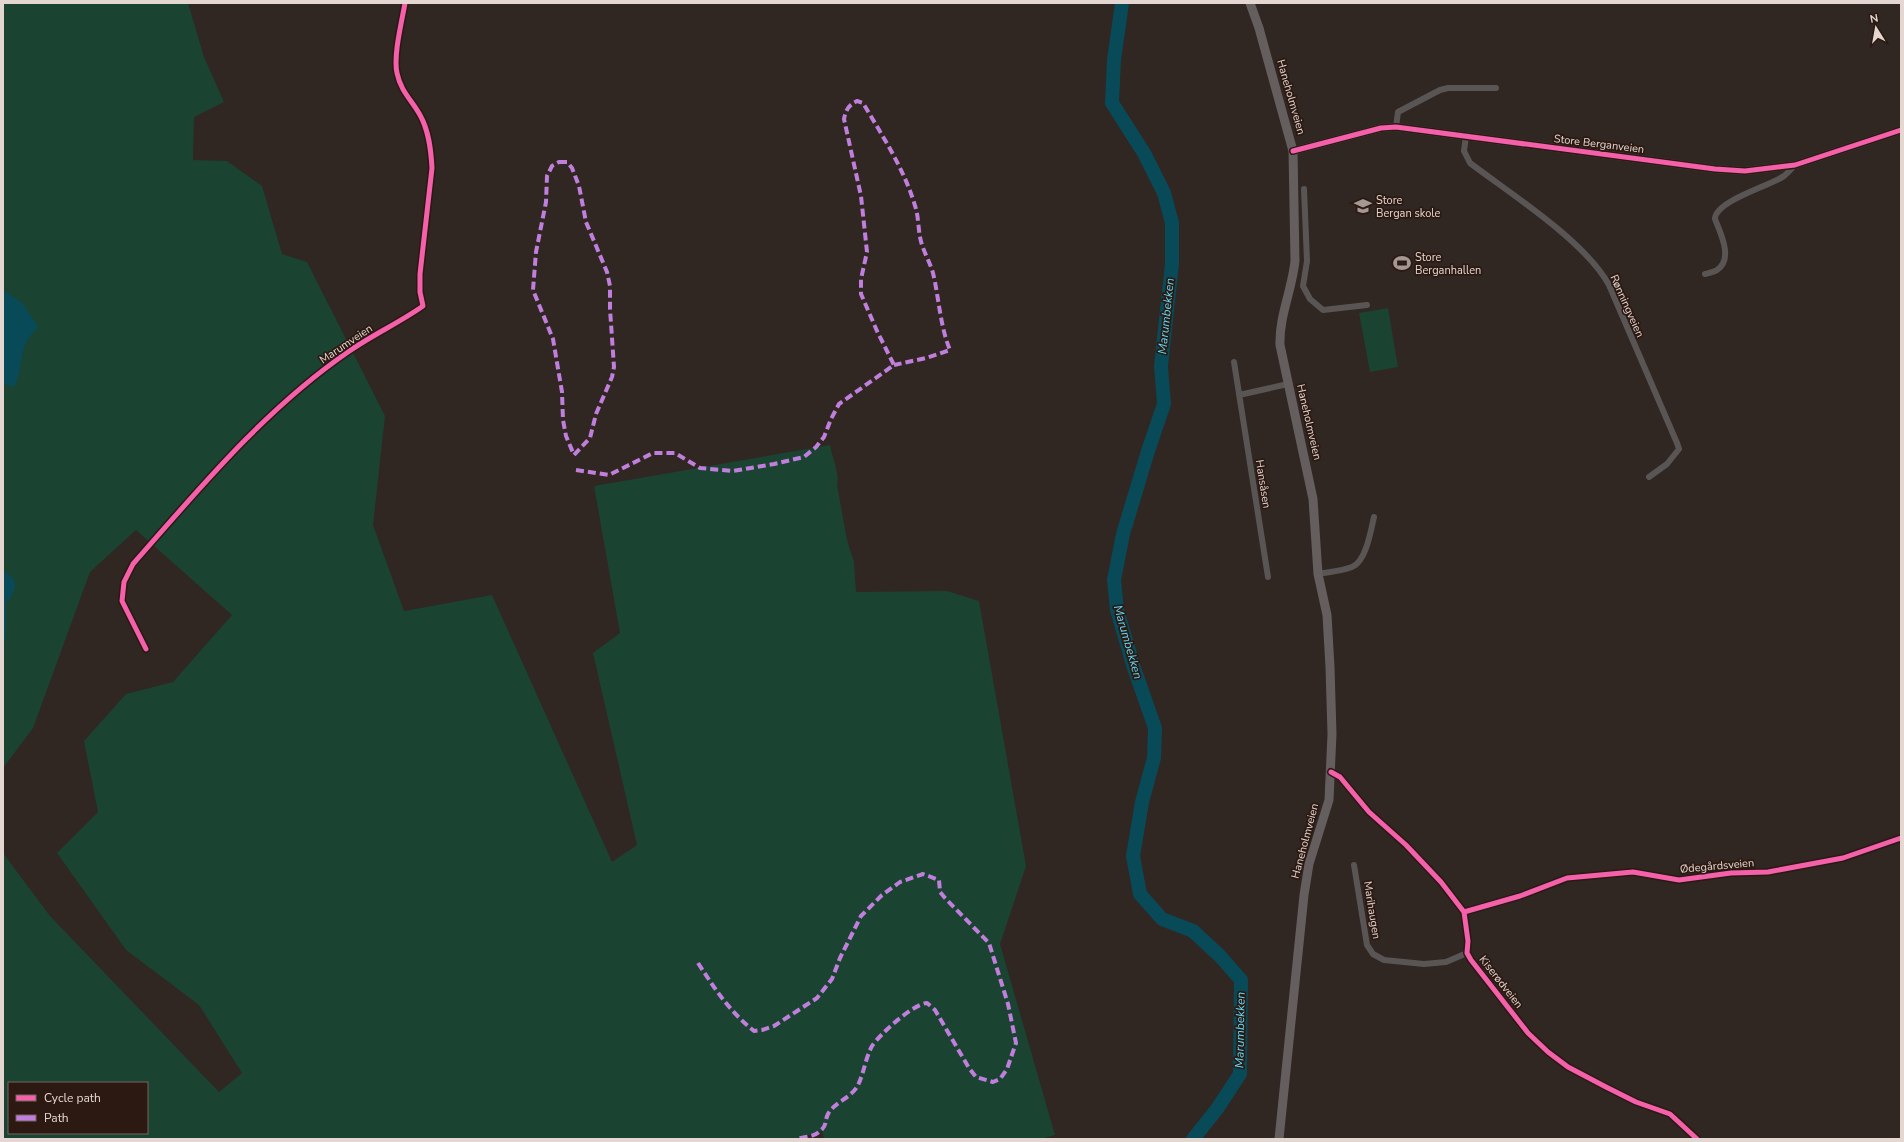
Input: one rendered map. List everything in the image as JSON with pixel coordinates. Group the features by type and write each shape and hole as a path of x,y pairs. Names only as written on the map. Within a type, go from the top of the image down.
{"main road":[{"name":"Haneholmveien","path":"1250,3 1261,35 1293,151 1295,246 1293,277 1281,320 1279,336 1282,357 1312,493 1318,574 1328,625 1332,715 1331,772 1326,811 1311,857 1304,895 1279,1139"}],"street":[{"name":"Marumveien","path":"146,649 122,601 124,582 133,564 246,438 278,408 348,352 423,306 420,292 420,274 432,168 431,151 426,126 403,92 396,71 405,3"},
{"path":"1396,127 1398,112 1440,90 1448,88 1496,88"},
{"name":"Store Berganveien","path":"1293,151 1381,128 1396,127 1715,169 1745,171 1795,165 1901,130"},
{"name":"Rønningveien","path":"1466,136 1464,151 1470,163 1555,228 1584,253 1604,277 1678,443 1679,449 1670,461 1649,476"},
{"name":"Store Berganveien","path":"1705,274 1717,270 1724,261 1723,239 1715,219 1718,210 1783,176 1795,165"},
{"path":"1304,189 1307,261 1303,278 1305,292 1310,299 1323,310 1367,305"},
{"path":"1294,200 1304,199"},
{"path":"1293,277 1303,278"},
{"name":"Hansåsen","path":"1234,362 1268,577"},
{"path":"1239,395 1288,384"},
{"path":"1318,574 1353,567 1359,563 1363,556 1374,517"},
{"name":"Kiserødveien","path":"1331,772 1340,777 1369,812 1406,845 1441,882 1464,912 1468,942 1467,953 1491,988 1528,1033 1548,1052 1568,1067 1636,1102 1670,1114 1694,1138"},
{"name":"Ødegårdsveien","path":"1464,912 1520,896 1567,878 1633,872 1679,880 1732,873 1768,872 1843,858 1901,838"},
{"name":"Marihaugen","path":"1354,865 1368,945 1373,954 1384,960 1424,964 1446,962 1467,953"}],"green space":[{"path":"3,3 188,3 204,57 224,102 194,117 193,160 227,161 262,186 282,254 307,262 385,416 373,525 404,611 492,595 612,862 637,845 593,653 620,633 594,486 830,445 837,471 837,485 847,540 854,562 856,592 947,591 979,601 1026,866 1000,944 1055,1135 1041,1139 824,1139 822,1131 796,1139 3,1139 3,853 50,916 219,1092 242,1073 199,1005 126,950 57,853 98,812 84,741 126,694 173,682 232,615 136,530 90,572 33,728 3,768"},
{"path":"1388,308 1398,367 1370,372 1359,313"}],"water":[{"path":"3,290 22,303 37,325 37,329 31,335 24,349 14,387 3,384"},
{"path":"3,570 11,577 15,583 15,586 10,599 7,600 6,605 6,636 3,646"}],"waterway":[{"name":"Marumbekken","path":"1122,3 1114,60 1112,103 1144,153 1164,193 1172,223 1172,264 1161,366 1164,404 1123,534 1114,580 1117,610 1134,668 1155,728 1154,758 1142,802 1133,856 1140,894 1162,919 1193,931 1220,956 1241,980 1240,1074 1217,1109 1193,1139"}],"marked path":[{"path":"576,470 609,475 653,453 675,453 700,468 733,471 804,457 816,447 824,437 839,404 894,365 861,294 861,279 867,252 861,196 844,119 848,108 857,101 863,103 886,141 906,181 917,213 923,248 933,273 942,322 950,350 926,358 894,365"},
{"path":"559,162 567,162 572,168 579,186 586,222 607,272 610,286 614,367 612,377 596,414 590,438 574,455 566,436 563,420 562,392 553,339 533,290 536,252 546,202 547,176 552,166 559,162"},
{"path":"698,963 730,1008 754,1031 774,1026 817,998 832,979 840,958 861,916 882,895 900,882 923,874 939,880 940,892 989,943 1008,1004 1016,1043 1007,1069 1000,1079 993,1082 976,1077 969,1068 935,1010 927,1003 914,1008 897,1020 876,1041 872,1046 857,1087 831,1110 822,1130 817,1134 796,1139"}],"cycle path":[{"path":"146,649 122,601 124,582 133,564 234,451 289,399 318,374 348,352 423,306 420,292 420,274 432,168 426,128 420,115 401,85 397,73 397,48 405,3"},
{"path":"1293,151 1381,128 1396,127 1715,169 1745,171 1795,165 1901,130"},
{"path":"1331,772 1340,777 1369,812 1406,845 1441,882 1464,912 1468,941 1467,953 1528,1033 1548,1052 1568,1067 1636,1102 1670,1114 1697,1139"},
{"path":"1464,912 1520,896 1567,878 1633,872 1679,880 1731,873 1768,872 1843,858 1901,838"}],"place":[{"name":"Store Bergan skole","path":"1363,206"},
{"name":"Store Berganhallen","path":"1402,263"}]}
